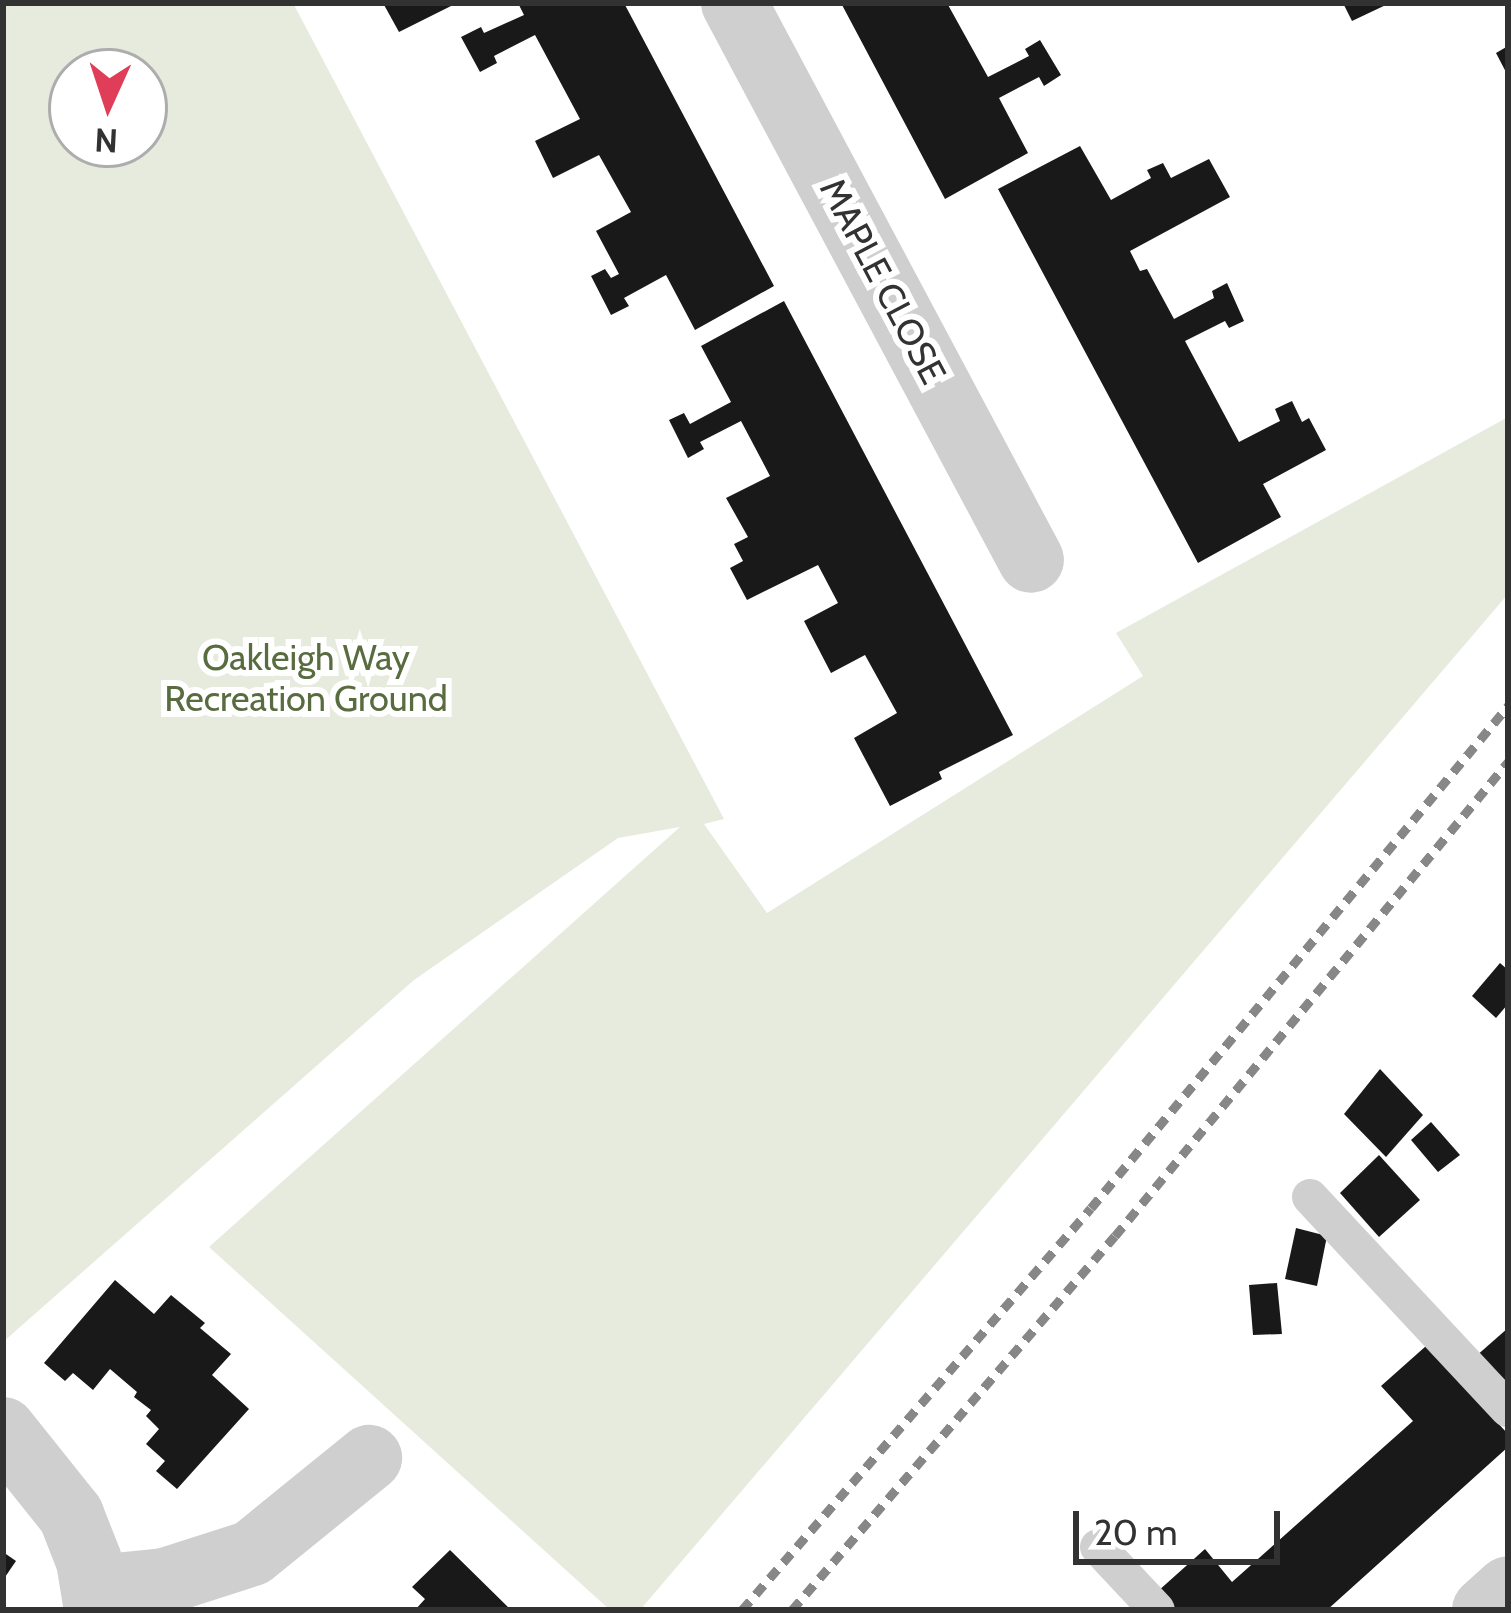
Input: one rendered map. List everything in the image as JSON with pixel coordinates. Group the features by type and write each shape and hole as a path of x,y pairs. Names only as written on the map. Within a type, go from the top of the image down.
{"street":[{"name":"MAPLE CLOSE","path":"734,3 1031,560"},
{"path":"3,1430 54,1487 71,1515 96,1599 252,1553 369,1458"},
{"path":"1484,1610 1508,1589"}],"lane":[{"path":"1310,1197 1508,1409"},
{"path":"1097,1547 1157,1610"}],"green space":[{"name":"Oakleigh Way Recreation Ground","path":"3,3 293,3 724,819 704,824 767,913 1143,676 1116,633 1508,417 1508,594 640,1610 610,1610 209,1247 680,827 618,838 414,980 3,1342"}],"building":[{"path":"383,3 457,3 399,32"},
{"path":"518,3 624,3 774,286 695,330 666,275 624,298 629,306 611,315 591,276 605,269 611,278 619,274 596,231 631,212 599,155 553,178 535,141 580,119 535,35 494,56 497,63 480,72 461,37 481,27 484,33 524,15"},
{"path":"841,3 947,3 988,77 1029,56 1025,49 1040,40 1061,75 1044,86 1039,77 999,98 1028,153 945,199"},
{"path":"1343,3 1390,3 1352,21"},
{"path":"1508,46 1508,76 1496,53"},
{"path":"1080,146 1111,200 1151,178 1147,170 1163,163 1171,178 1209,159 1230,197 1130,251 1140,271 1147,269 1174,319 1214,298 1212,291 1227,283 1244,321 1229,328 1225,321 1185,341 1239,442 1280,421 1275,409 1292,401 1302,422 1309,418 1326,450 1263,484 1281,517 1198,563 998,189"},
{"path":"784,301 1013,735 939,772 942,779 890,806 854,738 897,713 865,655 831,673 804,621 838,603 818,565 747,600 730,568 743,561 734,544 748,537 726,498 770,476 741,421 700,442 704,449 688,458 669,420 684,413 690,424 731,402 701,346"},
{"path":"1500,963 1508,970 1508,1004 1496,1018 1472,996"},
{"path":"1380,1069 1423,1115 1386,1157 1344,1114"},
{"path":"1431,1122 1460,1155 1438,1172 1411,1140"},
{"path":"1379,1155 1420,1200 1379,1237 1340,1193"},
{"path":"1296,1228 1327,1236 1317,1286 1285,1279"},
{"path":"115,1280 154,1314 171,1295 205,1323 200,1328 231,1354 212,1375 249,1409 177,1489 156,1471 165,1461 146,1444 159,1429 146,1416 151,1410 134,1397 137,1392 110,1369 93,1390 73,1373 65,1381 44,1363"},
{"path":"1277,1283 1282,1334 1253,1335 1249,1285"},
{"path":"1508,1328 1508,1393 1475,1357"},
{"path":"1426,1346 1508,1434 1508,1447 1327,1610 1174,1610 1157,1592 1205,1549 1232,1582 1413,1421 1381,1386"},
{"path":"450,1550 511,1610 415,1610 425,1599 412,1587"},
{"path":"3,1552 16,1561 3,1580"}],"railway":[{"path":"742,1610 1091,1208 1508,706"},
{"path":"792,1610 1115,1236 1508,762"}]}
